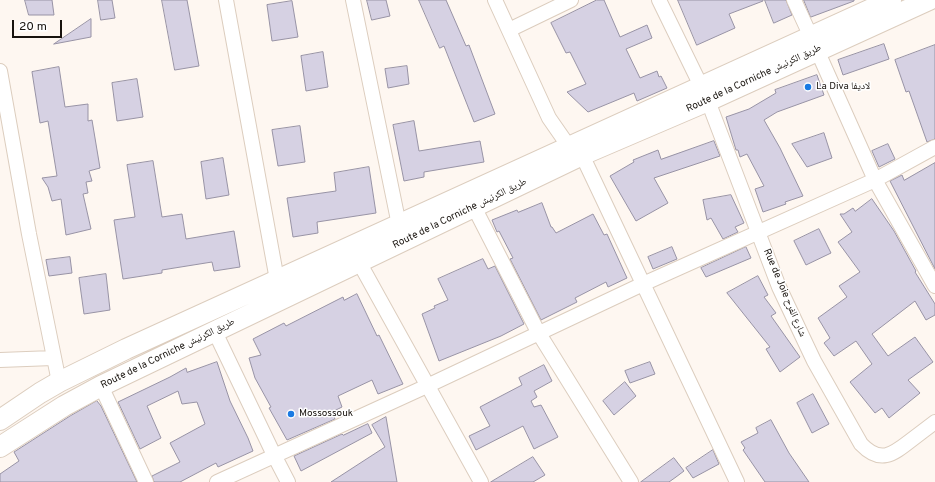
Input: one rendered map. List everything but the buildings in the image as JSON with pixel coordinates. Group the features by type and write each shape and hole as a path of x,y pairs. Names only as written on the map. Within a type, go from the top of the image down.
{"street":[{"path":"226,0 276,280"},
{"path":"353,0 399,225"},
{"path":"496,0 549,118 565,141 577,151 644,284 737,482"},
{"path":"509,30 571,0"},
{"name":"Rue de Joie شارع الفرح","path":"658,0 704,93 779,287 814,362 861,444 875,455 894,453 935,422"},
{"path":"794,0 875,180 935,286"},
{"name":"Route de la Corniche طريق الكرنيش","path":"814,44 891,0"},
{"name":"Route de la Corniche طريق الكرنيش","path":"0,420 59,382 126,349 276,280 399,225 577,151 814,44 929,0"},
{"path":"0,71 29,234 59,382"},
{"path":"217,482 427,386 538,332 875,180 935,147"},
{"name":"Route de la Corniche طريق الكرنيش","path":"0,447 64,406 101,386 474,207 577,151"},
{"path":"474,207 538,332 631,482"},
{"path":"359,262 481,482"},
{"path":"214,332 288,482"},
{"path":"0,360 53,358"},
{"path":"101,386 146,482"}],"place":[{"name":"La Diva لاديفا","path":"808,87"},
{"name":"Mossossouk","path":"291,414"}]}
